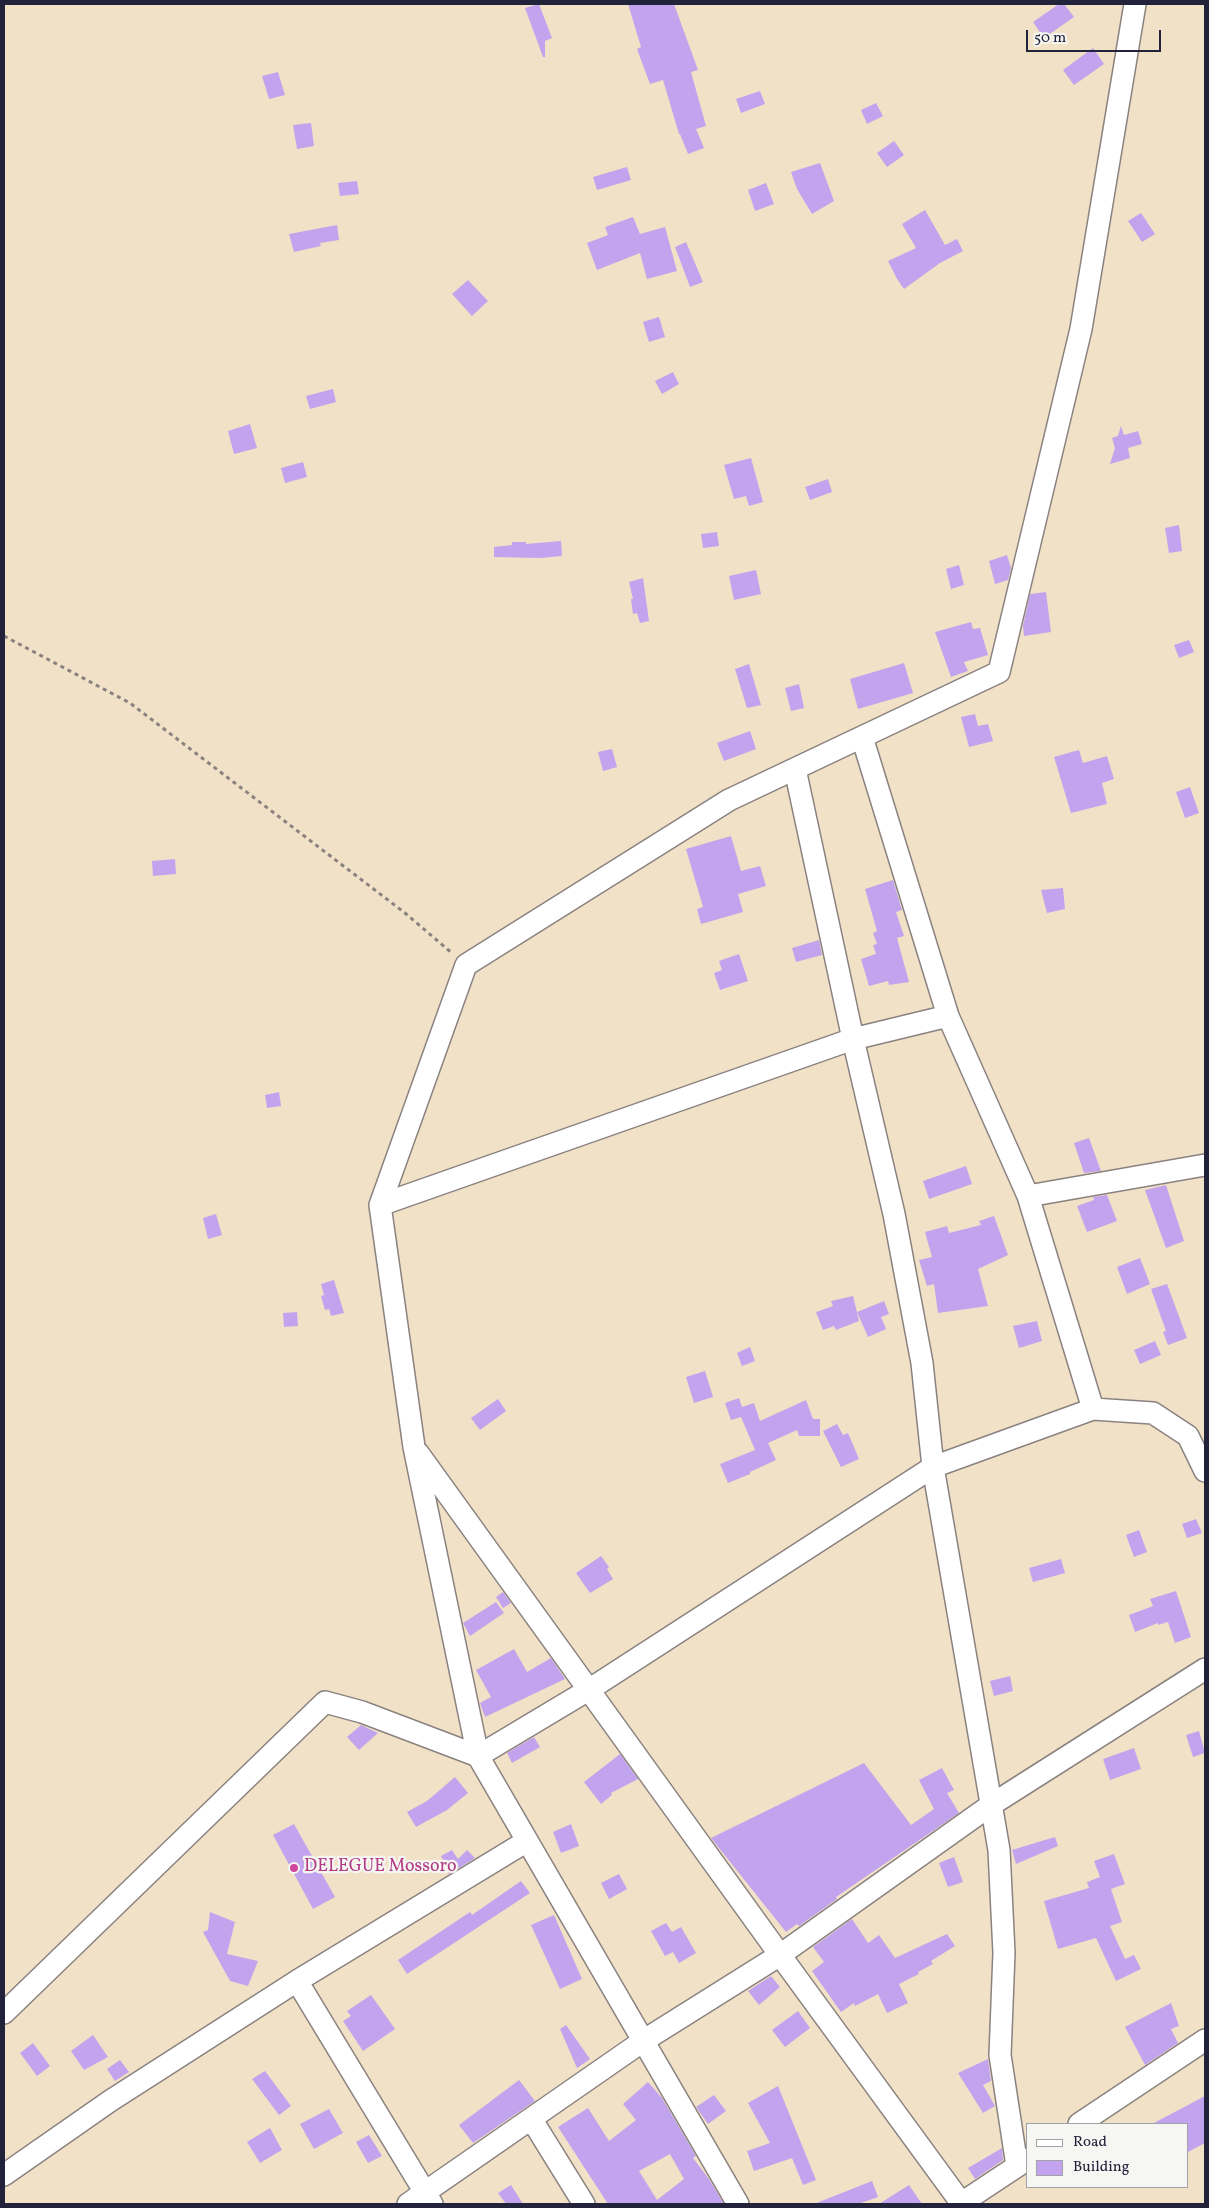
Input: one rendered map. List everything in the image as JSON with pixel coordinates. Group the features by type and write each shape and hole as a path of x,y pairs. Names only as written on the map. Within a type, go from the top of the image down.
{"street":[{"path":"738,2204 478,1756 414,1447 380,1205 466,965 729,800 999,672 1081,329 1135,4"},
{"path":"862,737 948,1016 1028,1196 1093,1409"},
{"path":"414,1447 961,2204 1023,2162 1000,2055 1004,1953 999,1850 933,1467 922,1363 894,1214 853,1039 795,769"},
{"path":"380,1205 853,1039 948,1016"},
{"path":"1028,1196 1205,1165"},
{"path":"478,1756 590,1689 933,1467 1093,1409 1153,1413 1188,1436 1205,1471"},
{"path":"297,1981 422,2200 643,2041 780,1955 991,1805 1205,1669"},
{"path":"4,2013 325,1702 362,1712 478,1756"},
{"path":"4,2175 110,2101 297,1981 527,1841"},
{"path":"1080,2123 1205,2040"},
{"path":"532,2120 584,2204"}],"path":[{"path":"4,636 130,703 405,913 466,965"}],"building":[{"path":"539,4 552,38 545,41 545,57 543,57 525,8"},
{"path":"628,4 674,4 698,70 691,72 706,126 696,129 704,148 688,154 679,134 663,80 650,84 637,49 641,47"},
{"path":"1059,4 1064,4 1074,17 1044,38 1033,22"},
{"path":"1093,48 1104,64 1074,85 1063,70"},
{"path":"278,72 285,95 269,99 262,76"},
{"path":"760,91 765,104 741,113 736,99"},
{"path":"876,103 883,116 867,124 861,110"},
{"path":"311,123 314,146 297,149 293,125"},
{"path":"894,141 904,155 887,167 877,153"},
{"path":"820,163 834,201 812,214 797,189 791,172"},
{"path":"627,167 631,180 597,190 593,177"},
{"path":"357,181 359,194 340,196 338,183"},
{"path":"766,183 774,204 755,211 748,190"},
{"path":"925,210 945,245 957,239 963,251 940,263 904,289 888,261 916,248 902,224"},
{"path":"1141,213 1155,234 1142,242 1128,221"},
{"path":"633,217 640,234 665,227 677,271 647,279 640,253 597,270 587,243 608,235 605,227"},
{"path":"337,225 339,240 320,243 321,246 294,252 289,234"},
{"path":"686,242 703,282 690,287 675,247"},
{"path":"468,280 488,301 472,316 452,294"},
{"path":"659,317 665,337 649,342 643,322"},
{"path":"673,372 679,384 662,394 655,381"},
{"path":"333,389 336,402 310,409 306,396"},
{"path":"250,424 257,448 234,454 228,431"},
{"path":"1121,426 1124,435 1138,431 1142,444 1128,448 1130,458 1110,464 1115,448 1112,438 1118,436"},
{"path":"751,458 763,502 749,506 746,496 734,499 724,465"},
{"path":"303,462 307,477 285,483 281,468"},
{"path":"828,479 832,492 810,500 805,487"},
{"path":"1179,525 1182,551 1169,553 1165,528"},
{"path":"717,532 719,546 703,548 701,534"},
{"path":"561,541 562,556 540,558 494,557 494,547 512,545 512,542 526,542 526,544"},
{"path":"1007,555 1011,568 1008,580 995,584 989,561"},
{"path":"959,565 964,585 951,589 946,569"},
{"path":"756,570 761,594 734,600 729,576"},
{"path":"643,578 649,621 640,623 637,613 633,614 631,599 633,599 629,582"},
{"path":"1046,592 1051,632 1024,636 1023,626 1030,594"},
{"path":"971,622 973,629 980,628 988,655 964,662 968,671 951,677 935,632"},
{"path":"1189,640 1194,652 1179,658 1174,645"},
{"path":"904,663 913,693 858,709 850,679"},
{"path":"749,664 761,705 747,708 735,669"},
{"path":"799,684 804,708 791,711 785,688"},
{"path":"975,714 978,726 988,724 993,741 969,747 961,717"},
{"path":"750,731 756,749 724,761 717,743"},
{"path":"612,749 617,767 603,771 598,752"},
{"path":"1079,750 1083,763 1107,756 1114,779 1102,783 1107,804 1071,813 1054,757"},
{"path":"1190,787 1199,813 1185,818 1176,792"},
{"path":"731,836 741,871 760,866 766,886 738,894 743,912 701,924 697,909 703,907 686,849"},
{"path":"175,859 176,874 153,876 152,861"},
{"path":"893,880 902,910 896,912 904,936 897,938 909,982 889,985 888,981 869,986 861,959 876,954 873,945 877,944 873,933 877,931 865,889"},
{"path":"1063,888 1065,909 1047,913 1041,890"},
{"path":"819,940 822,955 796,962 792,948"},
{"path":"739,954 748,981 720,990 714,973 722,970 719,961"},
{"path":"279,1092 281,1106 267,1108 265,1095"},
{"path":"1089,1138 1101,1171 1084,1173 1074,1143"},
{"path":"966,1166 972,1184 929,1199 923,1181"},
{"path":"1166,1185 1184,1241 1166,1248 1145,1190"},
{"path":"1107,1195 1117,1221 1087,1232 1077,1206 1094,1200 1093,1197"},
{"path":"216,1214 222,1235 208,1239 203,1218"},
{"path":"994,1216 1008,1255 978,1269 988,1306 938,1313 934,1284 927,1286 919,1260 932,1257 925,1232 947,1226 949,1233 981,1225 979,1221"},
{"path":"1140,1258 1150,1284 1127,1294 1117,1267"},
{"path":"334,1280 344,1313 331,1316 329,1309 325,1310 321,1296 324,1295 321,1284"},
{"path":"1167,1284 1187,1338 1168,1345 1163,1332 1166,1331 1151,1289"},
{"path":"853,1296 859,1321 836,1330 834,1326 823,1330 816,1312 833,1306 831,1301"},
{"path":"884,1301 889,1314 881,1317 886,1329 868,1337 857,1312"},
{"path":"297,1312 298,1326 284,1327 283,1313"},
{"path":"1037,1321 1042,1341 1019,1348 1013,1326"},
{"path":"1155,1341 1161,1355 1140,1364 1134,1350"},
{"path":"750,1347 755,1361 742,1366 737,1353"},
{"path":"705,1371 713,1397 694,1403 686,1377"},
{"path":"739,1398 742,1407 754,1403 760,1421 806,1400 813,1419 820,1419 820,1436 799,1436 797,1430 768,1443 776,1460 728,1483 720,1464 755,1450 741,1417 731,1420 725,1403"},
{"path":"498,1399 506,1411 480,1430 471,1418"},
{"path":"837,1424 843,1435 848,1433 859,1459 841,1467 823,1431"},
{"path":"1196,1519 1202,1533 1187,1538 1182,1524"},
{"path":"1139,1530 1147,1552 1134,1557 1126,1535"},
{"path":"601,1556 609,1567 607,1569 613,1579 590,1593 576,1573"},
{"path":"1061,1559 1065,1573 1033,1582 1029,1568"},
{"path":"1176,1591 1191,1637 1175,1643 1168,1622 1158,1625 1158,1623 1135,1632 1129,1615 1153,1606 1150,1599"},
{"path":"503,1592 511,1603 503,1608 496,1597"},
{"path":"496,1602 504,1613 470,1636 463,1623"},
{"path":"514,1649 527,1672 551,1658 565,1679 485,1717 480,1703 491,1697 476,1670"},
{"path":"1010,1676 1013,1691 994,1696 990,1681"},
{"path":"361,1725 378,1733 359,1750 347,1737"},
{"path":"1199,1731 1205,1753 1193,1757 1186,1735"},
{"path":"534,1737 540,1747 512,1763 507,1753"},
{"path":"1134,1748 1141,1769 1110,1780 1103,1759"},
{"path":"620,1754 638,1779 611,1793 612,1795 601,1804 584,1782"},
{"path":"864,1763 911,1825 934,1809 919,1780 942,1768 954,1790 947,1793 959,1813 836,1897 837,1899 799,1926 797,1924 786,1932 711,1838"},
{"path":"455,1777 468,1793 447,1810 416,1827 407,1812 427,1801"},
{"path":"294,1824 335,1897 313,1909 273,1835"},
{"path":"571,1824 579,1846 561,1853 553,1832"},
{"path":"1055,1837 1058,1846 1016,1864 1012,1850"},
{"path":"452,1850 458,1859 467,1850 475,1858 449,1874 441,1856"},
{"path":"1114,1854 1125,1884 1111,1889 1122,1922 1110,1926 1125,1959 1134,1955 1141,1969 1116,1981 1096,1938 1058,1949 1044,1901 1089,1888 1087,1882 1100,1877 1094,1861"},
{"path":"954,1857 963,1882 948,1887 939,1863"},
{"path":"619,1874 627,1889 609,1899 601,1883"},
{"path":"521,1881 530,1893 407,1974 398,1960 470,1912 472,1915"},
{"path":"210,1912 235,1922 227,1954 258,1961 248,1986 230,1981 203,1932 208,1930"},
{"path":"554,1915 582,1979 560,1989 531,1925"},
{"path":"852,1919 868,1943 879,1935 895,1958 947,1934 955,1946 931,1961 933,1964 918,1972 919,1974 899,1984 908,2003 887,2013 878,1994 855,2006 854,2003 841,2012 812,1971 824,1962 813,1947"},
{"path":"666,1923 672,1932 681,1927 696,1953 679,1963 673,1952 665,1956 651,1931"},
{"path":"771,1976 780,1987 759,2005 748,1991"},
{"path":"371,1995 395,2029 363,2051 343,2021 351,2016 347,2011"},
{"path":"1171,2003 1179,2026 1171,2029 1178,2043 1145,2065 1125,2027"},
{"path":"798,2011 810,2028 785,2047 772,2030"},
{"path":"566,2025 590,2059 577,2068 560,2029"},
{"path":"93,2035 108,2057 84,2070 71,2051"},
{"path":"33,2043 50,2066 37,2076 20,2053"},
{"path":"988,2059 991,2081 983,2085 995,2106 983,2113 958,2073"},
{"path":"120,2060 129,2072 115,2081 107,2069"},
{"path":"265,2071 291,2106 279,2115 252,2079"},
{"path":"519,2080 535,2101 473,2143 459,2125"},
{"path":"648,2082 662,2098 696,2156 693,2158 709,2179 724,2204 608,2204 558,2127 588,2108 609,2141 636,2120 623,2104","holes":["670,2154 684,2179 657,2200 639,2171"]},
{"path":"778,2086 816,2180 803,2185 792,2158 754,2171 747,2151 770,2143 748,2103"},
{"path":"714,2095 726,2111 708,2124 696,2107"},
{"path":"1205,2096 1205,2143 1189,2151 1189,2123 1154,2123"},
{"path":"329,2109 343,2133 314,2149 300,2124"},
{"path":"270,2128 282,2150 260,2163 247,2142"},
{"path":"369,2135 382,2156 368,2163 356,2142"},
{"path":"1002,2148 1003,2160 975,2179 968,2168"},
{"path":"872,2181 878,2197 858,2204 814,2204"},
{"path":"511,2185 523,2204 506,2204 498,2193"},
{"path":"909,2185 922,2204 879,2204"}],"place":[{"name":"DELEGUE Mossoro","path":"294,1868"}]}
